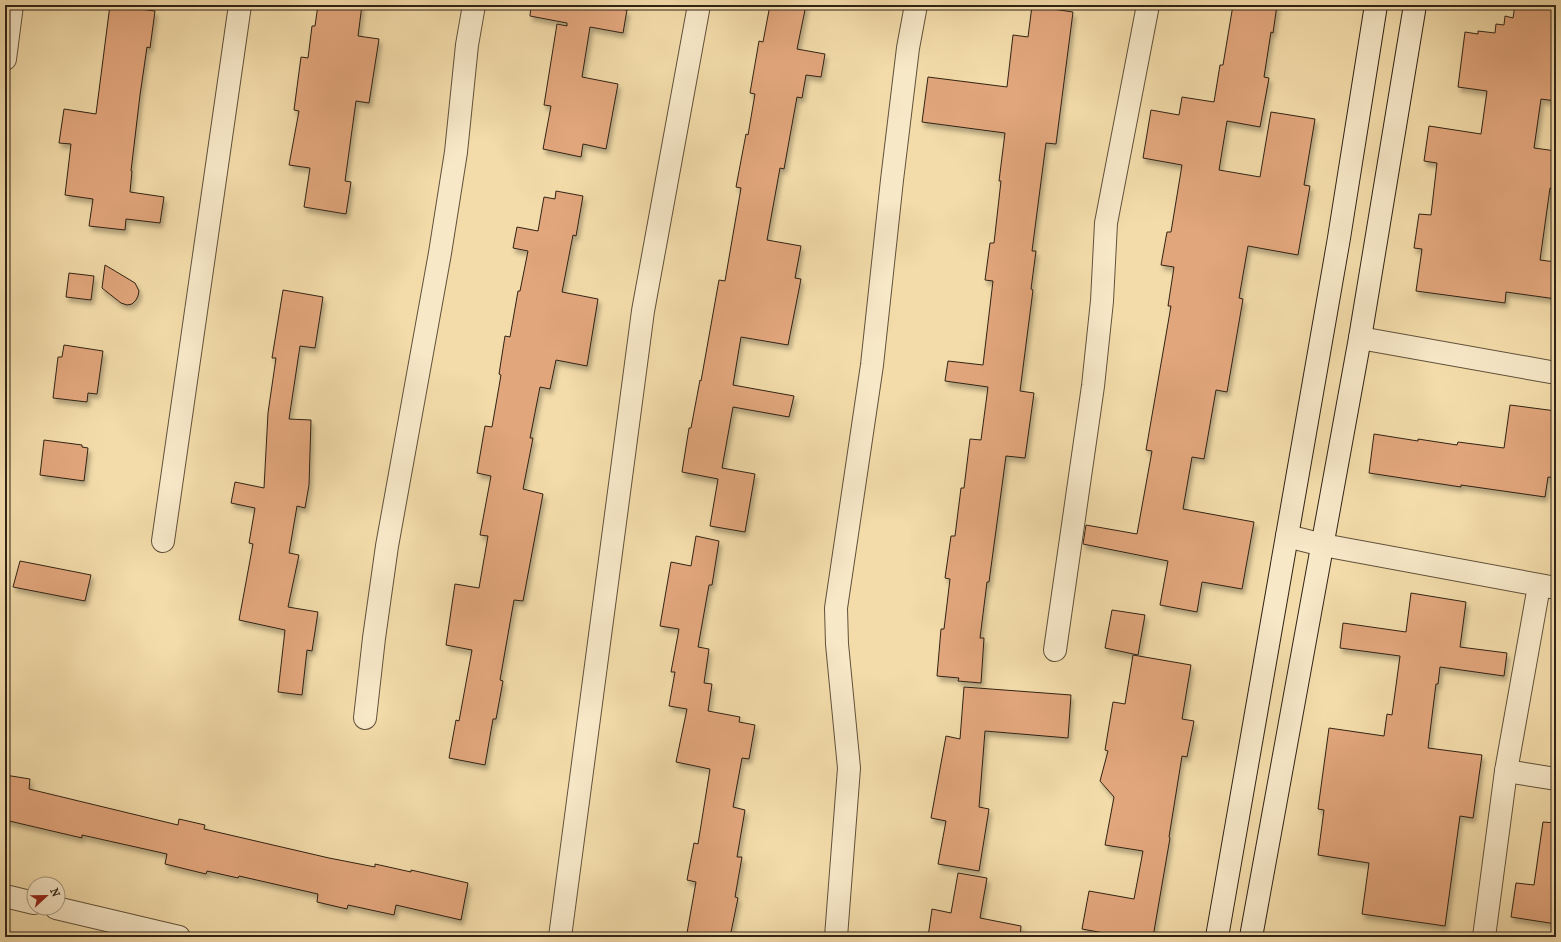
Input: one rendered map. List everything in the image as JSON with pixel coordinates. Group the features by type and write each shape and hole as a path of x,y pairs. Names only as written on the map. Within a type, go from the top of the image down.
{"street":[{"path":"5,59 12,5"},
{"path":"163,541 240,5"},
{"path":"365,718 374,638 387,546 440,253 456,152 467,45 474,5"},
{"path":"560,937 643,311 699,5"},
{"path":"836,937 849,768 837,644 836,608 872,365 908,48 916,5"},
{"path":"1055,650 1093,386 1102,301 1106,223 1148,5"},
{"path":"1217,937 1339,238 1376,5"},
{"path":"1251,937 1360,338 1415,5"},
{"path":"1360,338 1556,373"},
{"path":"1287,536 1323,545 1548,587 1506,771 1484,937"},
{"path":"1506,771 1556,779"},
{"path":"5,896 26,901"},
{"path":"66,910 179,937"}],"building":[{"path":"110,5 155,11 150,48 147,47 140,95 130,192 164,197 160,223 126,219 125,230 89,226 93,199 65,195 71,144 59,143 64,109 96,114"},
{"path":"318,5 362,5 358,36 379,39 369,103 356,101 345,181 351,182 346,214 304,207 310,168 289,165 299,111 294,110 301,57 308,58 312,26 315,26"},
{"path":"531,5 606,5 606,7 627,10 623,33 590,27 582,77 618,84 606,149 583,144 581,157 543,149 551,106 544,105 557,24 567,26 567,23 530,16"},
{"path":"770,5 806,5 797,49 825,54 821,77 806,75 802,98 797,97 784,169 780,168 767,240 801,246 795,278 801,279 788,345 741,337 733,385 794,396 789,417 733,407 722,468 755,474 745,532 710,526 718,479 682,472 689,428 691,428 700,380 701,381 719,280 725,281 741,188 736,187 746,134 748,135 755,94 750,93 759,41 763,42"},
{"path":"1233,5 1277,5 1264,77 1269,78 1260,127 1227,121 1219,170 1260,177 1271,112 1315,119 1304,185 1310,186 1298,255 1248,246 1239,298 1243,299 1227,392 1216,390 1204,459 1192,457 1183,509 1254,522 1242,589 1202,582 1197,612 1160,605 1168,561 1083,544 1086,525 1137,534 1152,451 1146,450 1171,306 1168,306 1174,267 1161,265 1167,232 1171,232 1182,165 1143,158 1151,110 1179,115 1182,97 1214,102 1220,65 1223,65"},
{"path":"1515,5 1555,5 1552,27 1556,28 1556,101 1541,99 1534,148 1556,151 1556,189 1550,188 1540,260 1556,262 1556,299 1506,292 1505,303 1416,291 1422,249 1414,248 1419,214 1431,215 1437,163 1424,161 1429,126 1481,134 1487,91 1458,87 1465,32 1478,34 1478,31 1495,33 1496,24 1504,25 1505,16 1513,18"},
{"path":"1032,6 1073,12 1056,144 1046,143 1032,251 1036,251 1031,289 1033,290 1020,391 1034,393 1025,458 1006,456 980,638 984,638 981,683 958,681 959,678 937,676 941,629 944,629 950,579 945,578 951,536 955,536 961,488 964,488 970,439 981,440 988,387 945,381 948,361 983,365 993,281 985,280 990,243 994,243 1005,133 922,122 928,77 1007,87 1013,35 1028,37"},
{"path":"556,191 583,196 576,236 573,235 562,292 598,299 587,366 556,360 550,389 540,387 530,438 533,438 523,489 543,494 523,601 514,600 500,680 503,681 496,719 493,719 485,765 449,758 456,720 459,721 472,650 446,645 455,584 479,588 488,536 480,535 491,476 477,473 485,426 492,427 501,375 499,374 505,336 510,337 518,291 520,291 528,251 513,248 517,227 538,231 544,197 555,199"},
{"path":"105,265 135,283 139,291 136,300 132,304 127,305 121,303 102,288"},
{"path":"69,273 94,276 91,300 66,297"},
{"path":"283,290 323,297 315,348 300,346 289,419 311,420 309,485 305,508 297,506 289,553 299,555 288,607 318,612 312,651 307,650 302,695 278,692 285,630 239,620 253,544 249,543 255,508 231,503 235,482 264,488 268,413 276,358 272,358"},
{"path":"64,345 103,351 97,394 88,393 87,402 53,398 58,357 62,357"},
{"path":"1510,405 1556,411 1556,478 1548,477 1545,497 1461,485 1461,487 1369,473 1374,434 1418,441 1418,439 1457,445 1458,442 1504,448"},
{"path":"44,440 82,445 82,447 88,448 84,481 40,475"},
{"path":"696,536 719,541 712,585 709,585 698,647 709,649 704,683 712,684 708,711 740,717 739,722 755,725 749,759 742,758 733,807 745,810 737,857 742,857 735,897 738,898 730,937 707,937 687,933 696,882 687,880 694,843 698,844 710,769 676,762 687,709 669,706 675,672 671,672 679,629 660,626 671,562 691,566"},
{"path":"20,561 91,575 85,601 13,587"},
{"path":"1411,593 1466,602 1460,647 1507,653 1504,676 1440,667 1438,684 1436,684 1428,748 1482,755 1473,818 1460,816 1445,926 1362,914 1369,863 1318,855 1324,810 1318,809 1329,728 1384,736 1387,714 1392,715 1400,656 1340,648 1343,623 1406,632"},
{"path":"1112,610 1145,615 1138,655 1105,648"},
{"path":"1133,655 1191,665 1182,719 1194,721 1187,757 1182,756 1153,937 1126,937 1082,929 1089,891 1134,899 1143,851 1105,845 1114,797 1100,781 1108,751 1105,750 1113,702 1125,704"},
{"path":"964,687 1071,695 1068,738 985,731 979,807 989,809 979,871 938,864 946,821 931,818 946,736 960,739"},
{"path":"5,775 30,779 29,789 178,825 179,819 205,825 204,829 329,858 375,867 375,864 411,872 411,870 468,883 461,920 396,905 394,915 348,905 347,909 317,902 318,894 239,876 238,878 207,871 206,874 165,864 167,854 82,835 82,838 5,820"},
{"path":"1543,822 1556,823 1556,924 1511,917 1516,883 1534,885"},
{"path":"958,873 987,878 980,918 1021,926 1020,937 928,937 932,909 951,913"}]}
